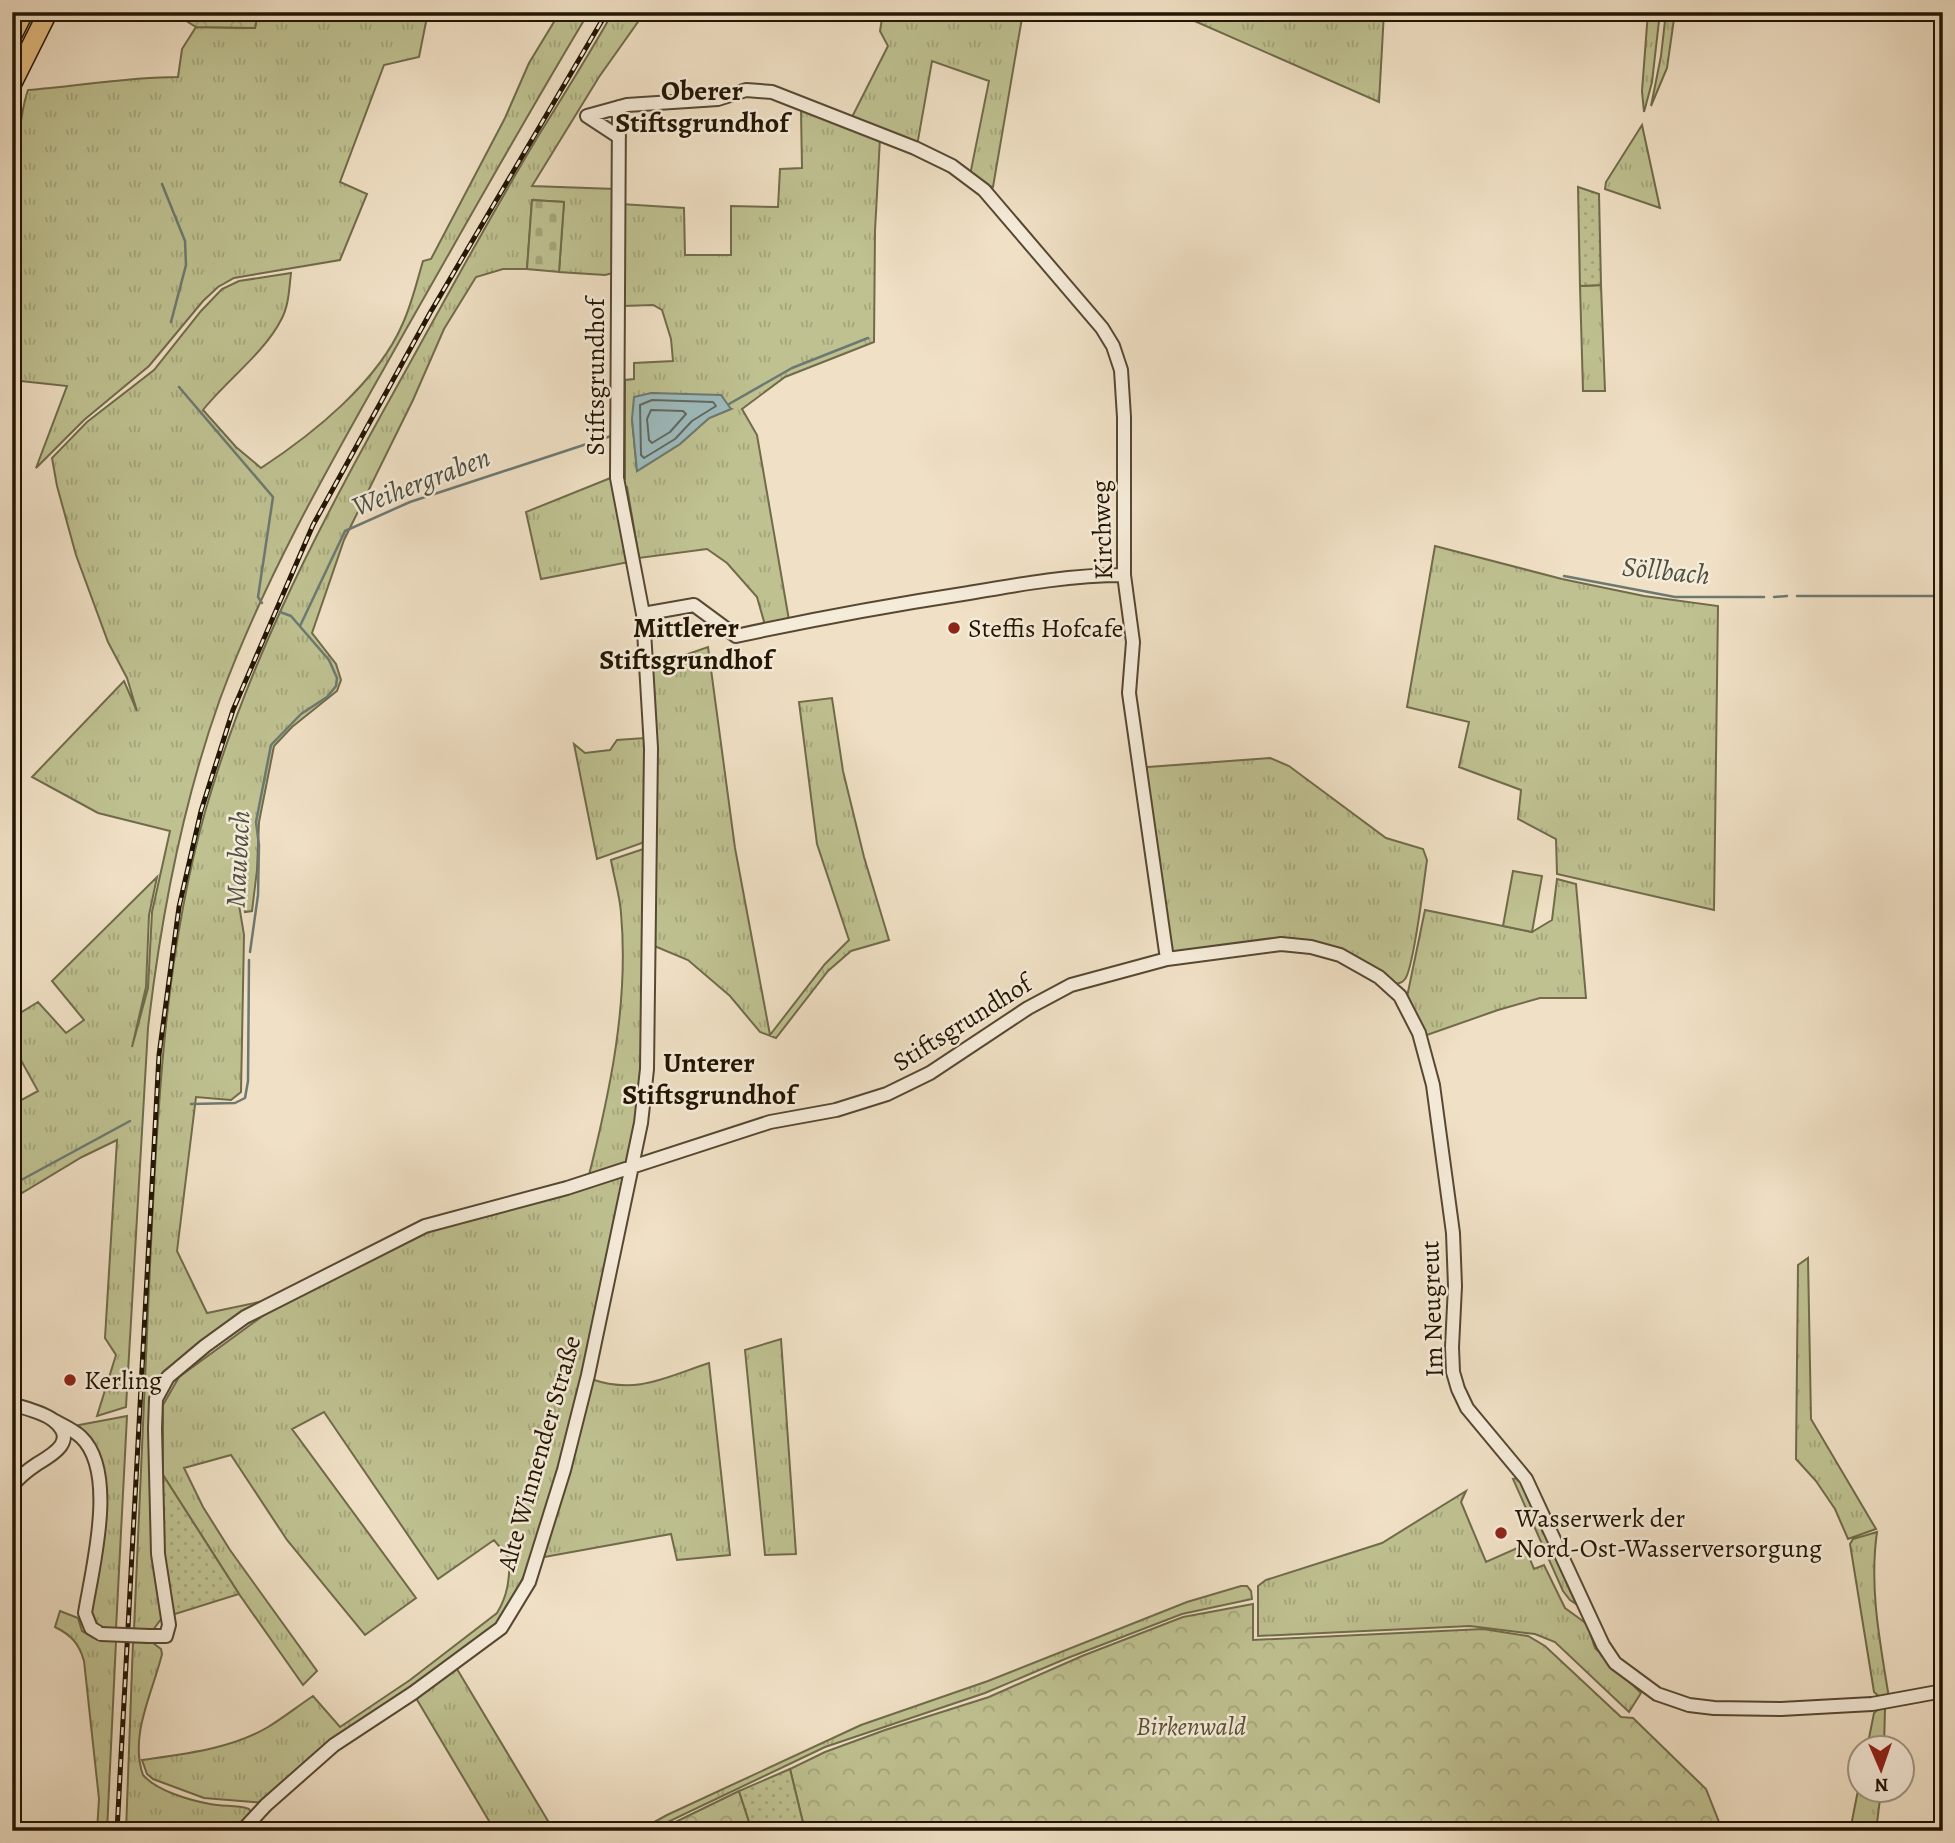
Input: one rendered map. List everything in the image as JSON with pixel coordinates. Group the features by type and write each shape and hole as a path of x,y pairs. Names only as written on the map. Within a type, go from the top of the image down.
{"highway":[{"path":"12,36 24,12"},
{"path":"12,84 48,12"}],"street":[{"name":"Kirchweg","path":"619,107 719,99 746,90 772,92 915,148 953,166 984,190 1102,328 1113,346 1121,370 1124,417 1124,575 1133,642 1129,693 1167,959"},
{"path":"619,107 587,116 619,137"},
{"name":"Stiftsgrundhof","path":"619,107 617,478 643,614 650,748 647,1069 631,1167 770,1122 836,1110 887,1094 930,1073 1044,998 1093,978 1167,959 1261,946 1311,947 1340,955 1360,965 1379,977 1399,996"},
{"path":"643,614 694,605 736,635 912,601 1048,580 1124,575"},
{"name":"Im Neugreut","path":"1399,996 1419,1033 1435,1097 1452,1233 1455,1286 1452,1347 1453,1372 1458,1389 1468,1408 1526,1479 1603,1645 1615,1662 1657,1694 1689,1705 1714,1708 1781,1709 1872,1704 1943,1691"},
{"path":"12,1404 53,1420 81,1437 96,1465 102,1500 85,1613 91,1628 101,1634 166,1636 169,1625 158,1554 155,1429 156,1399 168,1377 245,1317 425,1226 567,1188 631,1167"},
{"name":"Alte Winnender Straße","path":"242,1831 266,1805 334,1745 413,1693 501,1629 529,1582 564,1469 588,1375 631,1167"},
{"path":"12,1486 28,1470 49,1458 62,1445 63,1434 53,1420"}],"green space":[{"path":"172,12 258,12 255,28 196,27"},
{"path":"258,12 428,12 419,57 384,65 340,182 367,194 340,260 234,278 218,287 149,366 84,420 36,468 67,386 12,380 12,155 28,90 178,77 182,49 196,27 255,28"},
{"path":"560,12 589,12 472,212 305,513 259,605 220,699 184,820 159,944 148,1028 126,1407 97,1416 116,1355 105,1338 117,1140 82,1157 12,1199 12,1105 38,1091 12,1044 12,1018 38,1002 66,1033 84,1020 52,981 157,877 149,915 146,987 132,1047 148,988 152,912 170,831 98,813 32,777 124,681 137,711 127,678 108,642 76,555 52,458 87,422 154,370 222,289 239,281 291,273 286,309 274,332 203,410 236,447 261,468 322,423 361,386 392,345 409,308 423,261 431,259 505,118 529,63"},
{"path":"613,12 645,12 599,77 532,186 615,189 613,273 605,275 559,272 564,202 532,200 527,269 503,269 476,277 444,329 413,400 344,540 312,633 336,664 341,680 337,691 292,727 274,746 259,822 252,911 245,912 243,897 238,899 244,935 241,1092 231,1100 196,1097 177,1251 207,1313 269,1300 162,1378 152,1391 149,1431 152,1557 164,1615 153,1630 134,1629 153,1209 165,1037 180,923 205,812 239,709 304,560 497,207"},
{"path":"883,12 1023,12 993,187 982,184 970,175 989,81 932,61 917,146 850,121 888,46 880,31"},
{"path":"1174,12 1384,12 1379,102"},
{"path":"1648,12 1660,12 1652,82 1644,112 1642,91"},
{"path":"1666,12 1675,12 1667,68 1651,106 1661,56"},
{"path":"801,110 880,138 875,231 874,342 785,377 742,409 757,435 789,620 765,625 757,597 727,563 707,549 639,558 627,487 622,485 622,480 625,479 625,380 634,379 634,363 673,361 671,339 662,310 653,305 623,306 625,263 621,262 621,204 684,208 685,255 731,255 731,206 778,207 780,169 802,168","holes":["651,393 677,395 731,409 709,418 680,444 637,471 632,419"]},
{"path":"1642,125 1660,208 1605,189 1606,182"},
{"path":"1578,187 1599,194 1601,285 1580,286"},
{"path":"532,200 564,202 559,272 527,269"},
{"path":"1601,285 1605,391 1583,391 1580,286"},
{"path":"613,477 629,562 541,579 526,512"},
{"path":"1435,546 1562,579 1644,596 1718,606 1714,910 1557,874 1556,839 1518,819 1521,790 1459,767 1469,722 1407,707"},
{"path":"708,647 735,848 770,1035 825,964 849,940 817,844 799,702 832,698 843,771 864,857 889,940 851,951 828,971 776,1038 760,1032 730,996 688,960 652,945 650,667"},
{"path":"645,738 646,836 642,843 597,859 574,744 585,753 610,750 617,740"},
{"path":"1270,758 1289,766 1386,838 1423,849 1427,860 1418,923 1412,959 1402,982 1395,984 1328,948 1176,954 1171,950 1145,770 1148,767"},
{"path":"646,850 646,990 639,1121 626,1165 588,1179 604,1113 620,1014 623,947 620,907 611,860"},
{"path":"1513,871 1542,876 1532,932 1503,926"},
{"path":"1557,879 1576,884 1586,998 1540,998 1424,1036 1407,997 1425,910 1532,932 1552,920"},
{"path":"624,1176 564,1456 530,1560 499,1626 265,1803 204,1798 153,1779 147,1774 142,1760 207,1750 239,1741 268,1727 313,1696 340,1727 410,1680 497,1613 506,1594 510,1567 510,1559 494,1540 438,1579 324,1412 292,1429 416,1598 365,1635 287,1540 231,1455 184,1468 203,1507 230,1550 317,1671 303,1685 239,1594 163,1475 163,1405 179,1377 279,1304 426,1232"},
{"path":"1808,1258 1811,1419 1876,1529 1848,1539 1835,1509 1816,1481 1796,1459 1798,1265"},
{"path":"781,1339 796,1554 765,1555 745,1350"},
{"path":"709,1363 730,1555 677,1560 671,1534 539,1558 591,1379 637,1385"},
{"path":"127,1416 116,1629 111,1629 100,1626 91,1613 107,1499 100,1468 79,1425"},
{"path":"163,1475 239,1594 172,1615 164,1555 160,1477"},
{"path":"1513,1479 1521,1480 1576,1604 1563,1591"},
{"path":"1466,1491 1461,1502 1486,1562 1524,1545 1534,1569 1544,1565 1565,1608 1587,1624 1595,1648 1641,1693 1629,1712 1555,1642 1535,1634 1470,1626 1258,1636 1258,1586 1266,1580 1382,1543"},
{"path":"1877,1532 1875,1594 1889,1698 1881,1698 1874,1692 1850,1544 1853,1539"},
{"path":"1247,1586 1252,1599 1182,1614 985,1693 825,1747 649,1831 638,1831 861,1725 988,1681 1187,1602"},
{"name":"Birkenwald","path":"1253,1604 1253,1640 1483,1629 1528,1636 1545,1646 1621,1717 1633,1718 1706,1789 1719,1822 1716,1831 805,1831 790,1769 825,1752 885,1730 989,1697 1082,1656 1183,1617"},
{"path":"60,1611 78,1618 82,1631 94,1638 116,1641 107,1831 97,1831 99,1799 84,1661 74,1640 55,1627"},
{"path":"133,1642 153,1643 161,1649 162,1654 140,1729 139,1760 143,1775 156,1786 183,1797 249,1809 252,1814 238,1831 126,1831"},
{"path":"454,1664 554,1831 495,1831 413,1693"},
{"path":"1885,1708 1884,1734 1870,1734 1874,1713"},
{"path":"790,1769 805,1831 752,1831 739,1791"},
{"path":"739,1791 752,1831 657,1831"},
{"path":"1855,1804 1879,1804 1876,1831 1850,1831"}],"water":[{"path":"651,393 721,395 731,409 709,418 680,444 637,471 632,419 634,397"}],"waterway":[{"path":"162,184 185,241 186,265 171,322"},
{"name":"Weihergraben","path":"729,404 792,368 868,338"},
{"name":"Maubach","path":"179,387 273,497 258,597 262,603"},
{"name":"Weihergraben","path":"300,626 345,531 410,502 611,436"},
{"name":"Söllbach","path":"1564,576 1675,597 1764,597"},
{"name":"Söllbach","path":"1774,597 1787,596"},
{"name":"Söllbach","path":"1797,596 1943,596"},
{"name":"Maubach","path":"250,952 258,895 259,845 256,822 271,745 301,714 327,697 336,686 337,678 329,660 291,616 280,612"},
{"name":"Maubach","path":"191,1104 235,1103 245,1098 248,1081 249,960"},
{"name":"Maubach","path":"12,1185 130,1121"}],"railway":[{"path":"117,1831 159,1055 179,907 201,811 233,710 313,525 430,313 607,12"}],"place":[{"name":"Steffis Hofcafe","path":"954,628"},
{"name":"Kerling","path":"70,1380"},
{"name":"Wasserwerk der Nord-Ost-Wasserversorgung","path":"1501,1533"}],"district":[{"name":"Oberer Stiftsgrundhof","path":"702,107"},
{"name":"Mittlerer Stiftsgrundhof","path":"686,644"},
{"name":"Unterer Stiftsgrundhof","path":"709,1079"}]}
